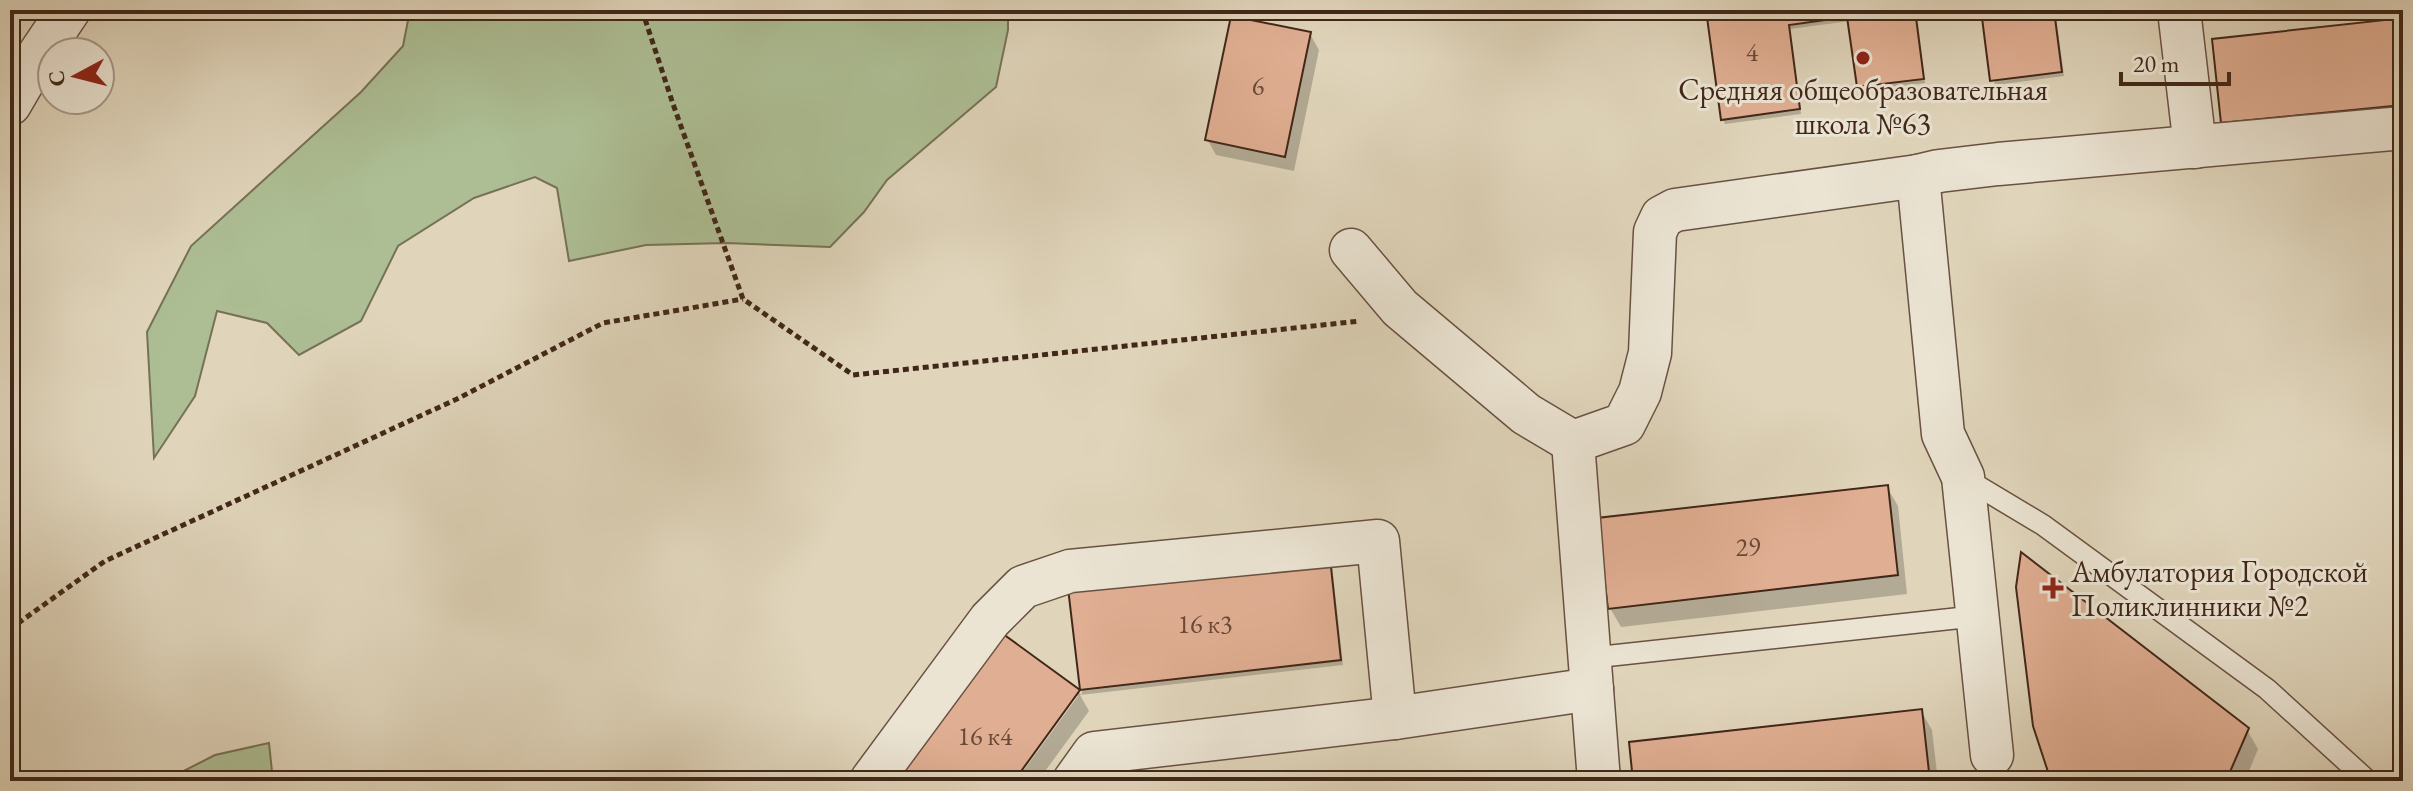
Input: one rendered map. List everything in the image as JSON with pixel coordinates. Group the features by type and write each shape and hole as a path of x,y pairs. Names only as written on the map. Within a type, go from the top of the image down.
{"street":[{"path":"10,104 69,10"},
{"path":"2179,10 2195,147"},
{"path":"1573,442 1624,424 1640,392 1650,353 1655,232 1662,217 1675,210 1998,164 2403,128"},
{"path":"1918,176 1943,434 1963,477 1992,755"},
{"path":"1351,250 1409,316 1526,414 1573,442"},
{"path":"1573,442 1599,781"},
{"path":"871,781 990,620 1023,587 1070,571 1378,541 1395,718"},
{"path":"1074,781 1094,753 1395,718 1590,674"}],"lane":[{"path":"1963,477 2043,525 2267,689 2368,781"},
{"path":"1590,674 1978,616"}],"path":[{"path":"642,10 743,299 853,375 1409,316"},
{"path":"10,629 105,561 457,399 603,323 743,299"}],"green space":[{"path":"410,10 1008,10 1008,30 996,87 887,180 864,212 830,247 726,243 646,245 569,261 557,188 535,177 474,198 398,246 361,321 299,355 267,323 217,311 195,396 154,458 147,332 191,246 361,92 403,46"},
{"path":"269,743 273,781 164,781 215,755"}],"building":[{"path":"1706,10 1915,10 1924,79 1857,87 1847,17 1789,25 1800,109 1721,120"},
{"path":"1981,10 2054,10 2062,72 1990,81"},
{"path":"1231,16 1311,32 1285,157 1205,140"},
{"path":"2403,18 2403,105 2221,123 2212,39"},
{"path":"1888,485 1898,575 1608,609 1597,518"},
{"path":"2021,552 2249,728 2226,781 2051,781 2033,726 2016,587"},
{"path":"1330,558 1341,660 1080,690 1068,588"},
{"path":"999,631 1080,690 1014,781 890,781"},
{"path":"1922,709 1930,781 1633,781 1629,742"}],"place":[{"name":"Средняя общеобразовательная школа №63","path":"1863,58"},
{"name":"Амбулатория Городской Поликлинники №2","path":"2053,588"}]}
